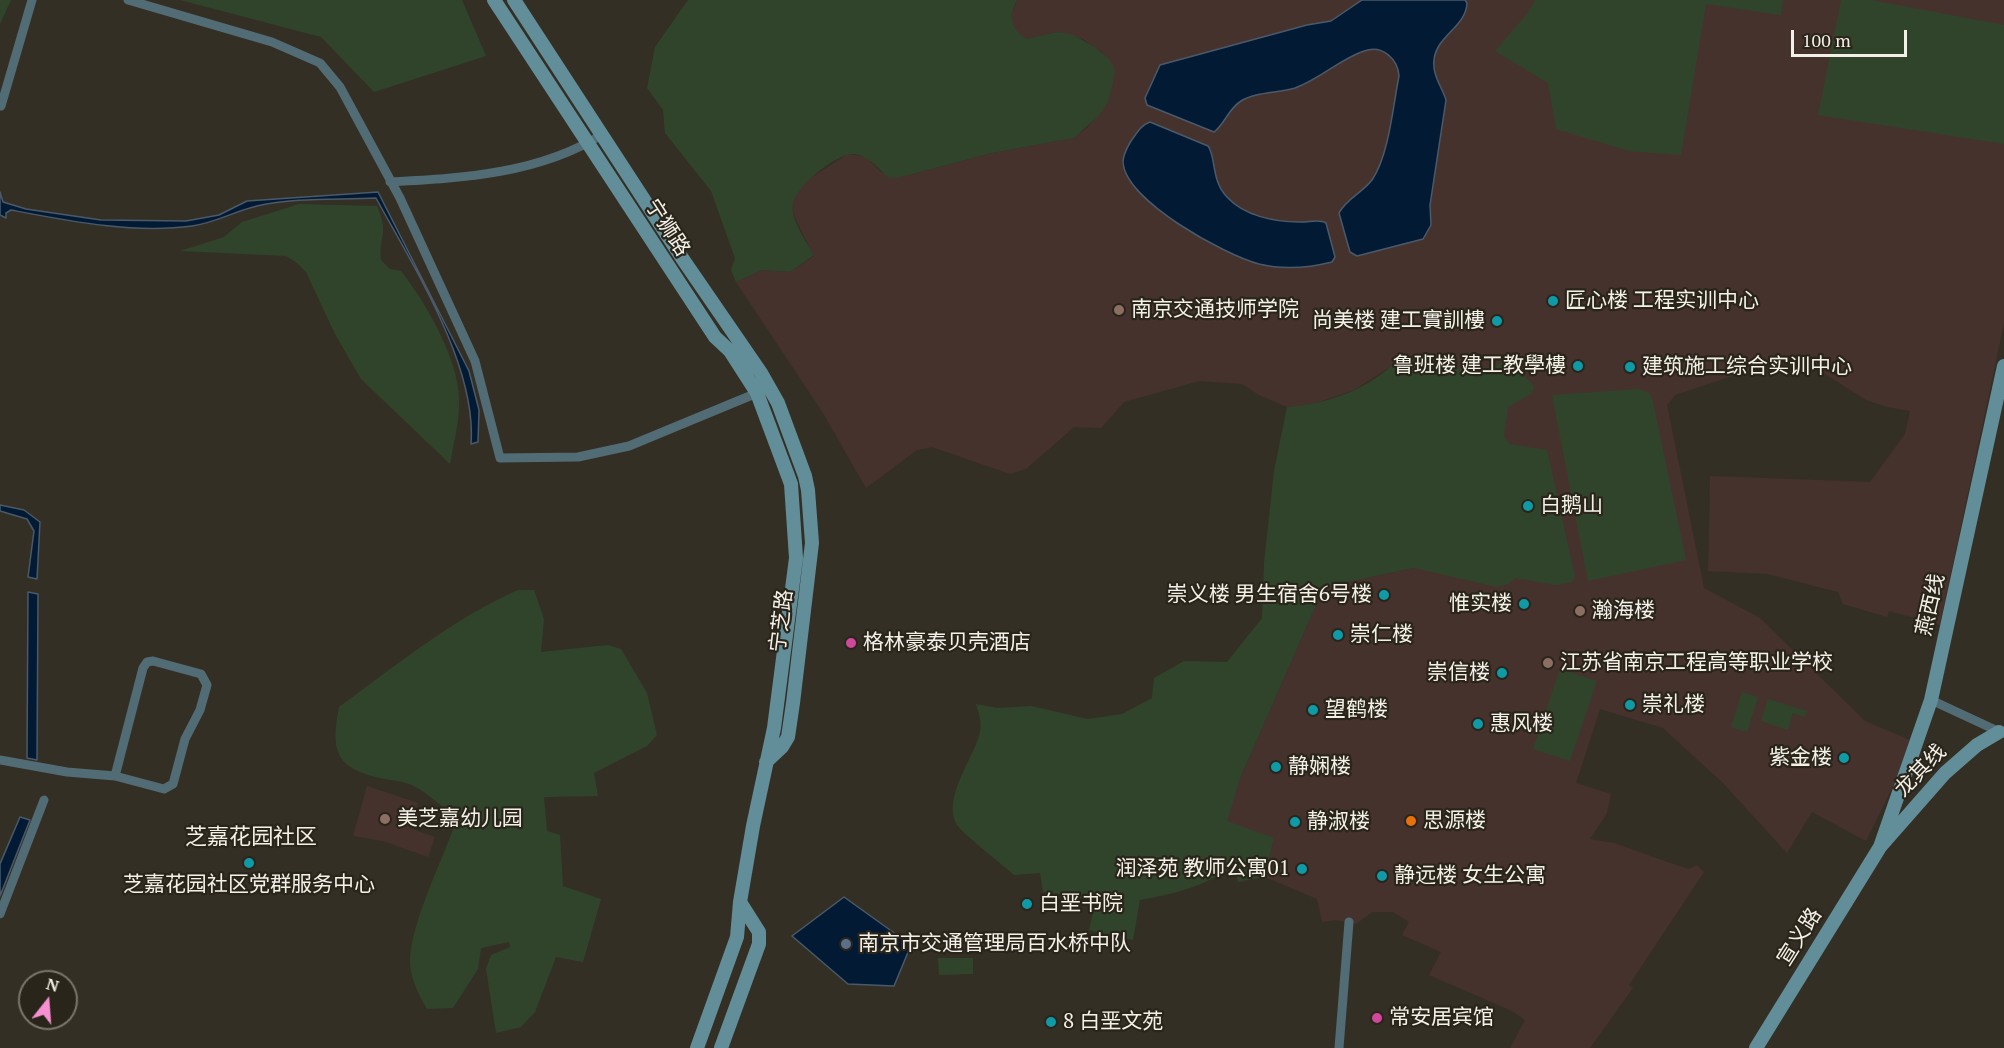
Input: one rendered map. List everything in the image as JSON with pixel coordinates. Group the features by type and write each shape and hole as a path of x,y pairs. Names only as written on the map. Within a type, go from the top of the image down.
{"main road":[{"name":"宁狮路","path":"494,0 714,337 730,351 757,393 791,484"},
{"name":"宁狮路","path":"514,0 682,258 761,373 778,404 805,476"},
{"name":"燕西线","path":"1880,847 1931,700 2004,366"},
{"name":"宁芝路","path":"766,762 782,747 788,737 793,703 812,543 805,476"},
{"name":"宁芝路","path":"697,1048 737,937 740,902 777,707 796,558 791,484"},
{"name":"龙其线","path":"1880,847 1946,773 1977,745 2002,732"},
{"name":"宣义路","path":"1756,1048 1880,847"},
{"path":"722,1048 759,944 759,932 740,902"}],"street":[{"path":"1,106 32,0"},
{"path":"128,0 272,42 320,63 340,87 400,198 475,361 500,458 578,457 629,446 757,393"},
{"path":"390,182 502,173 587,144 603,134"},
{"path":"0,760 46,769 115,776 164,789 173,784 185,739 203,701 207,685 201,674 153,661 147,662 143,668 115,776"},
{"path":"1931,700 2002,732"},
{"path":"0,914 44,800"},
{"path":"1339,1048 1349,922"}],"shaded area":[{"name":"南京交通技师学院","path":"1017,0 2004,0 2004,323 1940,625 1889,611 1887,617 1843,604 1838,592 1768,574 1708,571 1710,476 1870,482 1905,434 1910,411 1866,400 1795,355 1675,395 1667,405 1704,588 1760,618 1865,721 1910,740 1896,780 1866,841 1812,812 1787,853 1723,783 1663,728 1600,709 1576,783 1611,794 1607,813 1590,839 1614,843 1689,869 1697,865 1704,872 1629,985 1633,988 1590,1048 1510,1048 1525,1020 1512,1011 1429,975 1441,952 1402,935 1409,922 1393,912 1372,912 1356,924 1336,920 1322,922 1317,899 1265,877 1274,838 1226,822 1241,776 1324,587 1414,568 1399,358 1390,367 1354,390 1310,405 1287,407 1259,395 1242,384 1199,381 1124,402 1101,428 1074,427 1026,469 1010,474 932,447 917,450 866,488 823,413 736,282 762,270 790,272 814,256 795,218 792,206 796,194 809,179 848,154 866,157 881,172 901,177 992,153 1073,138 1087,128 1108,102 1103,53 1083,39 1057,32 1026,39 1014,30 1010,19"},
{"name":"美芝嘉幼儿园","path":"367,786 418,803 409,828 435,837 428,857 383,841 353,836"}],"green space":[{"path":"0,0 11,0 0,24"},
{"path":"180,0 462,0 486,56 374,92 321,37"},
{"path":"688,0 1017,0 1012,12 1012,22 1021,35 1026,39 1057,32 1071,34 1095,47 1110,60 1115,70 1112,87 1108,102 1098,116 1074,138 992,153 901,177 889,178 870,161 855,154 838,158 801,188 793,204 796,224 814,255 790,272 762,270 736,282 731,270 735,258 711,191 665,133 663,110 647,88 655,47"},
{"path":"1535,0 1783,0 1781,15 1706,4 1681,155 1629,151 1556,129 1548,83 1495,51 1528,13"},
{"path":"1841,0 1871,0 2004,25 2004,144 1818,115"},
{"path":"299,204 377,206 383,224 381,260 390,269 401,271 422,300 441,336 455,374 459,392 459,409 450,464 361,379 335,334 306,272 297,263 286,256 180,251 224,237 242,222"},
{"path":"1504,355 1534,386 1532,393 1508,407 1504,436 1509,444 1547,450 1575,577 1572,582 1557,585 1515,578 1508,584 1497,587 1414,568 1324,587 1241,776 1227,821 1274,838 1265,877 1238,882 1234,866 1189,888 1140,900 1133,940 1089,930 1096,900 1043,892 1040,873 1014,875 961,830 953,814 953,803 956,790 980,732 976,704 997,708 1031,706 1088,719 1122,714 1152,698 1154,678 1184,661 1227,662 1262,618 1264,563 1274,471 1287,407 1318,402 1348,393 1375,378 1399,358 1473,371 1500,364"},
{"path":"1640,389 1650,394 1653,402 1686,560 1588,581 1552,395"},
{"path":"518,590 534,590 544,619 541,652 608,645 621,649 647,693 657,735 647,746 594,773 598,796 544,797 547,831 560,835 563,886 601,899 583,962 556,957 535,1012 521,1027 496,1033 486,969 491,955 510,947 509,942 481,948 478,969 453,1008 427,1009 410,968 411,946 421,910 457,818 412,785 353,769 339,754 336,734 339,707 448,629"},
{"path":"1560,669 1597,681 1570,761 1533,749"},
{"path":"1742,692 1758,697 1747,732 1731,727"},
{"path":"1768,699 1807,711 1805,717 1793,713 1788,730 1761,721"},
{"path":"938,958 973,958 973,974 939,975"}],"water":[{"path":"1362,0 1465,0 1467,3 1462,19 1440,44 1434,60 1436,76 1446,100 1430,205 1431,225 1423,239 1357,256 1350,252 1339,213 1372,180 1383,157 1399,76 1396,64 1388,55 1371,49 1364,51 1295,88 1247,98 1233,108 1214,132 1147,105 1145,98 1160,65 1307,25 1331,21"},
{"path":"1150,122 1208,146 1218,184 1227,197 1242,209 1260,217 1280,221 1326,223 1335,257 1332,262 1296,268 1259,264 1224,250 1158,209 1140,193 1128,177 1123,162 1131,141 1142,127"},
{"path":"0,192 3,202 26,209 101,220 186,221 219,215 247,201 378,192 469,371 479,410 478,442 471,444 470,414 464,382 440,317 376,198 271,203 192,226 147,228 101,225 11,210 6,213 6,218 0,215"},
{"path":"0,505 24,510 40,522 37,579 28,577 34,531 27,519 0,511"},
{"path":"28,592 38,594 37,760 27,758"},
{"path":"20,817 30,820 0,896 0,864"},
{"path":"844,897 911,945 894,986 848,984 792,936"}],"place":[{"name":"匠心楼 工程实训中心","path":"1553,301"},
{"name":"南京交通技师学院","path":"1119,310"},
{"name":"尚美楼 建工實訓樓","path":"1497,321"},
{"name":"鲁班楼 建工教學樓","path":"1578,366"},
{"name":"建筑施工综合实训中心","path":"1630,367"},
{"name":"白鹅山","path":"1528,506"},
{"name":"崇义楼 男生宿舍6号楼","path":"1384,595"},
{"name":"惟实楼","path":"1524,604"},
{"name":"瀚海楼","path":"1580,611"},
{"name":"崇仁楼","path":"1338,635"},
{"name":"格林豪泰贝壳酒店","path":"851,643"},
{"name":"江苏省南京工程高等职业学校","path":"1548,663"},
{"name":"崇信楼","path":"1502,673"},
{"name":"崇礼楼","path":"1630,705"},
{"name":"望鹤楼","path":"1313,710"},
{"name":"惠风楼","path":"1478,724"},
{"name":"紫金楼","path":"1844,758"},
{"name":"静娴楼","path":"1276,767"},
{"name":"美芝嘉幼儿园","path":"385,819"},
{"name":"思源楼","path":"1411,821"},
{"name":"静淑楼","path":"1295,822"},
{"name":"芝嘉花园社区党群服务中心","path":"249,863"},
{"name":"润泽苑 教师公寓01","path":"1302,869"},
{"name":"静远楼 女生公寓","path":"1382,876"},
{"name":"白垩书院","path":"1027,904"},
{"name":"南京市交通管理局百水桥中队","path":"846,944"},
{"name":"常安居宾馆","path":"1377,1018"},
{"name":"8 白垩文苑","path":"1051,1022"}],"district":[{"name":"芝嘉花园社区","path":"251,838"}]}
